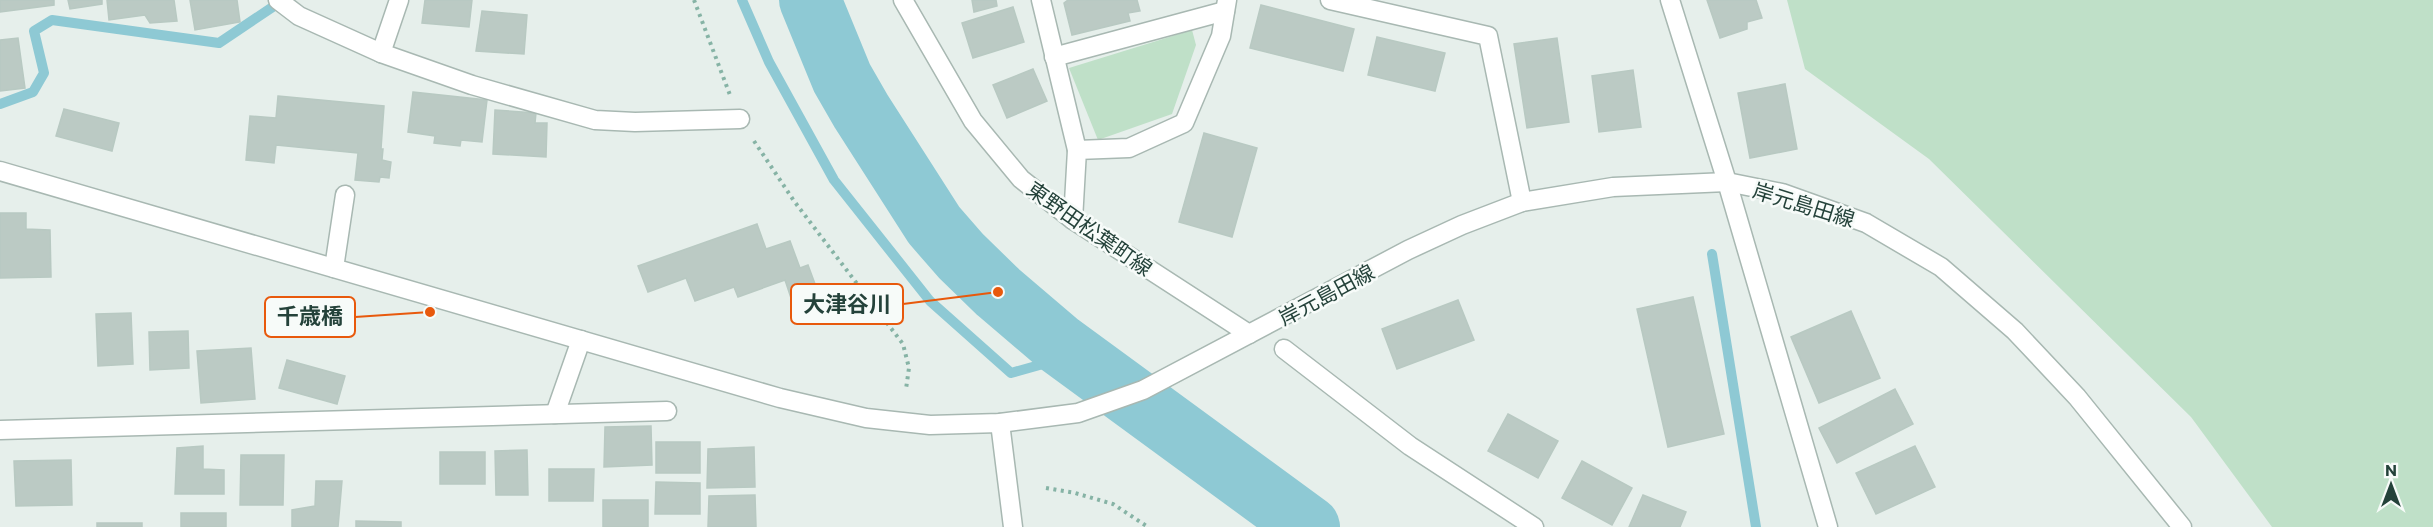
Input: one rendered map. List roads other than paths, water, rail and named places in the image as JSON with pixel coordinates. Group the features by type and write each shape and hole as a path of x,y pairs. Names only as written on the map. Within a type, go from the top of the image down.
{"street":[{"path":"278,0 299,16 381,53 472,85 595,120 635,122 740,119"},
{"path":"381,53 399,0"},
{"name":"東野田松葉町線","path":"903,0 973,121 1021,179 1073,220 1249,334"},
{"path":"1041,0 1077,150 1073,220"},
{"path":"1330,0 1488,36 1522,202"},
{"path":"1670,0 1727,182 1828,527"},
{"path":"1054,57 1226,5 1221,36 1184,123 1129,148 1077,150"},
{"name":"岸元島田線","path":"0,171 780,398 866,418 930,425 1000,423 1078,413 1143,390 1226,344 1408,250 1462,225 1522,202 1613,187 1727,182 1782,193 1866,223 1941,267 2015,331 2069,389 2182,527"},
{"path":"334,268 345,195"},
{"path":"555,414 581,340"},
{"path":"1284,349 1410,446 1534,527"},
{"path":"0,430 667,411"},
{"path":"1000,423 1013,527"}],"waterway":[{"path":"0,104 33,92 44,73 34,31 52,20 219,43 283,0"},
{"path":"742,0 769,62 834,180 930,301 1011,373 1075,355"},
{"path":"810,0 842,78 861,111 934,225 961,256 998,292 1059,344 1309,527"},
{"path":"1712,254 1756,527"}],"place":[{"name":"大津谷川","path":"998,292"},
{"name":"千歳橋","path":"430,312"}]}
